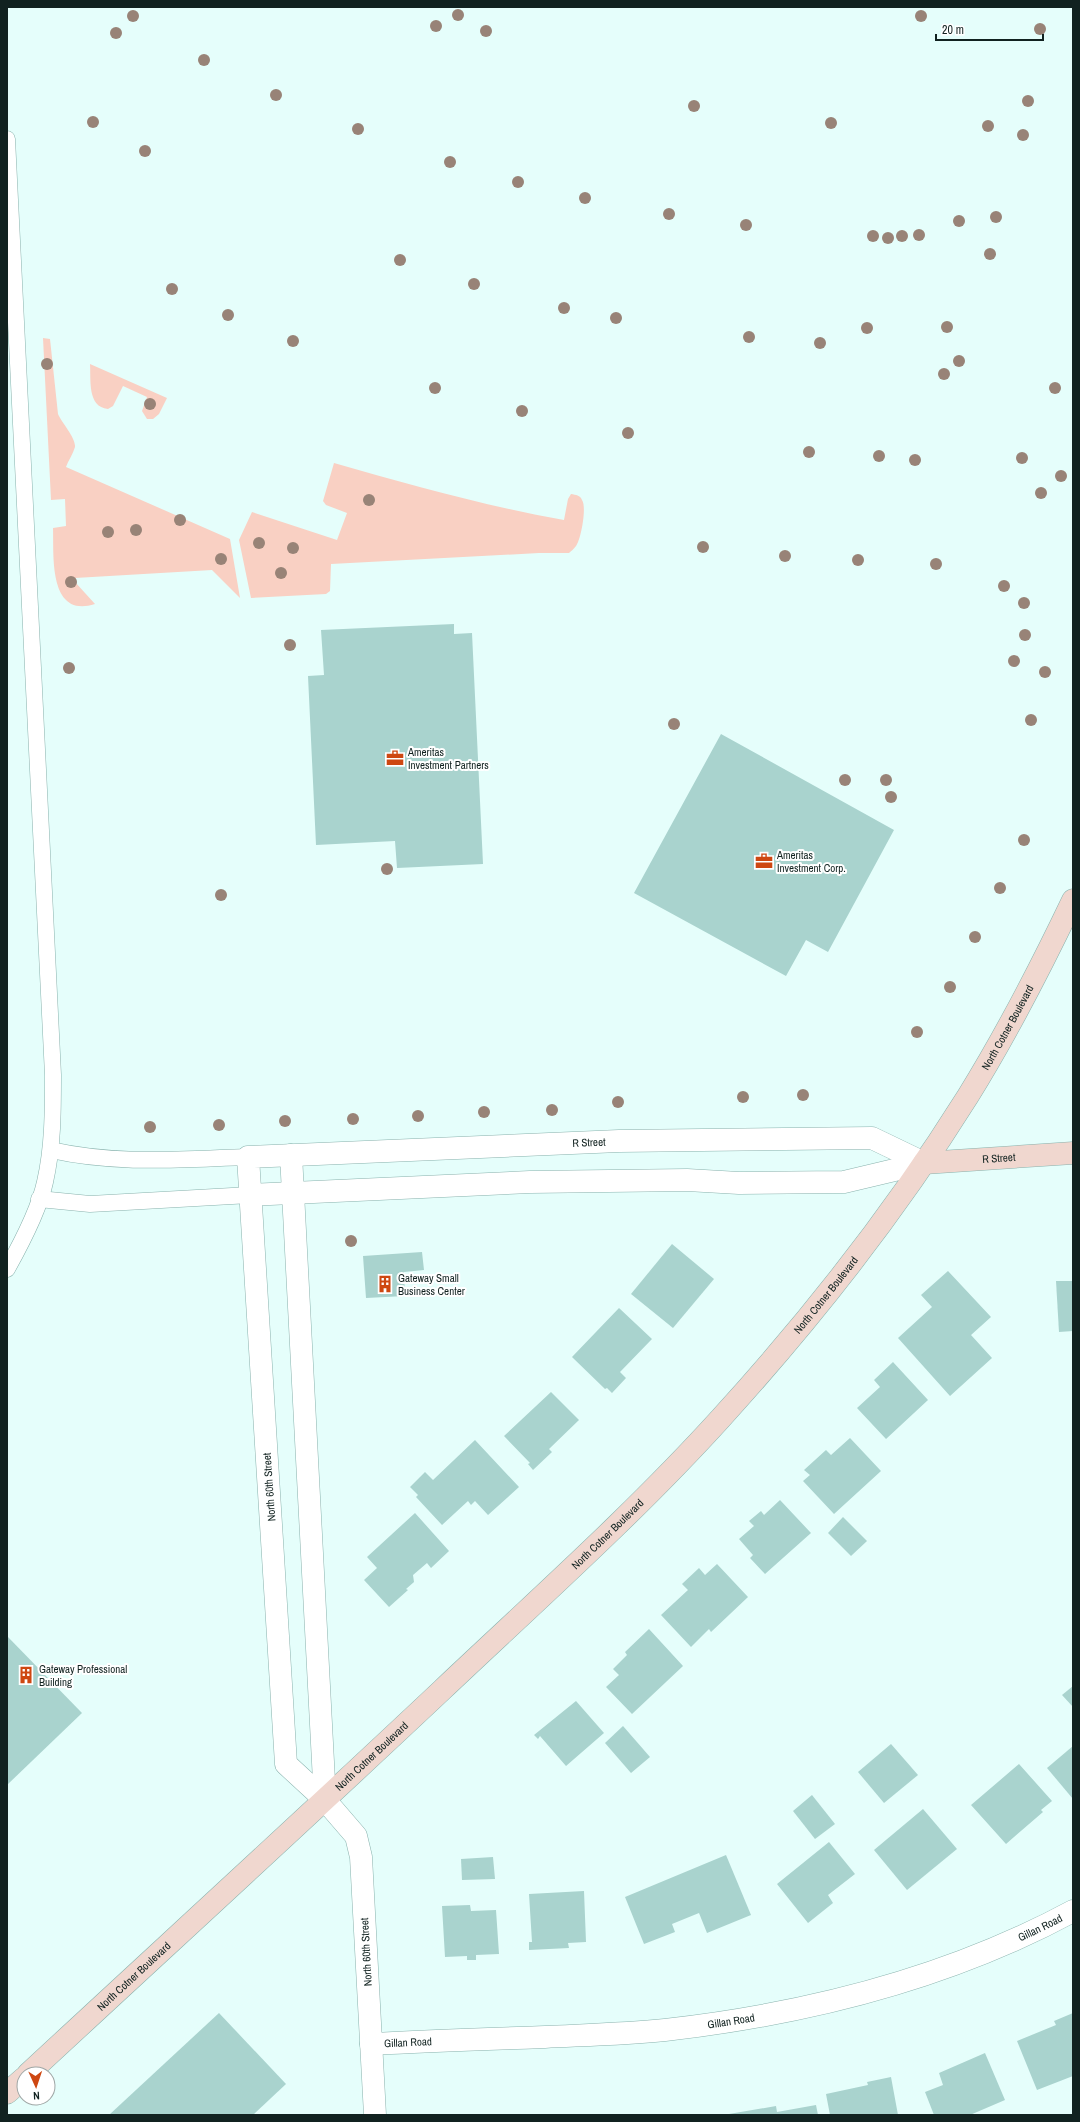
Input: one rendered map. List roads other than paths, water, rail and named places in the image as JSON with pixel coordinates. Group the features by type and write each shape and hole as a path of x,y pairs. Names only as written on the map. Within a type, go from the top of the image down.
{"main road":[{"name":"North Cotner Boulevard","path":"37,2066 325,1800 615,1527 721,1419 817,1307 888,1215 924,1163 970,1093 1017,1012 1073,900"},
{"name":"R Street","path":"924,1163 1073,1153"},
{"path":"7,2094 16,2086"}],"street":[{"name":"R Street","path":"248,1157 619,1141 872,1138 924,1163"},
{"path":"290,1155 325,1800"},
{"name":"North 60th Street","path":"248,1157 286,1764 325,1800 356,1836 361,1857 375,2115"},
{"name":"R Street","path":"250,1195 530,1182 687,1180 739,1183 844,1182 924,1163"},
{"name":"Gillan Road","path":"371,2044 664,2030 767,2016 865,1994 916,1977 1001,1945 1073,1911"}],"lane":[{"path":"7,139 53,1075 50,1150 45,1183 23,1240 7,1269"},
{"path":"50,1150 82,1158 126,1161 248,1157"},
{"path":"39,1199 90,1204 250,1195"}],"place":[{"name":"Ameritas Investment Partners","path":"395,758"},
{"name":"Ameritas Investment Corp.","path":"764,861"},
{"name":"Gateway Small Business Center","path":"385,1284"},
{"name":"Gateway Professional Building","path":"26,1675"}]}
